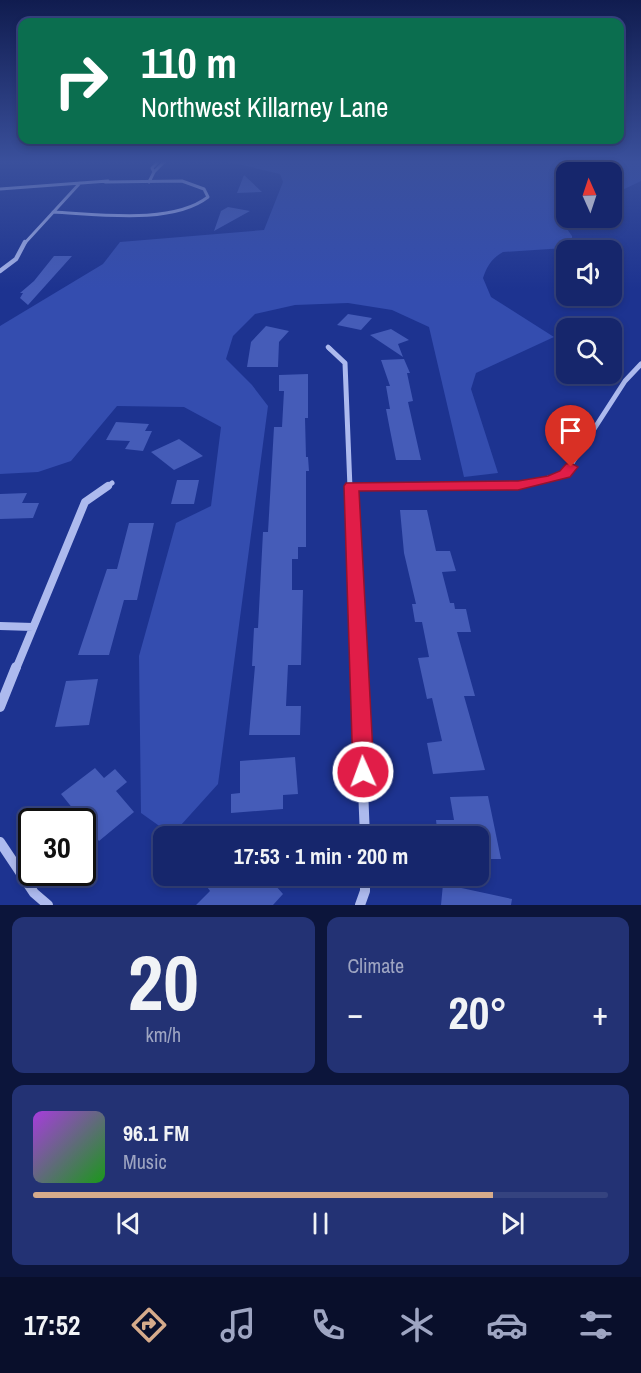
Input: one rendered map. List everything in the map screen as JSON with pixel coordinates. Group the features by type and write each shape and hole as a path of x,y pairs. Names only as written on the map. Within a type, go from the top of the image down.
{"street":[{"path":"0,271 16,259 28,237 60,204"},
{"path":"53,212 144,214 180,211 198,204"},
{"path":"328,347 345,363 365,826"},
{"path":"351,486 518,486 565,474 625,381 641,364"},
{"path":"0,706 85,502 112,483"},
{"path":"0,626 33,627"},
{"path":"0,842 34,893 48,905"},
{"path":"360,905 365,886"}],"shaded area":[{"path":"274,204 556,204 556,228 567,228 572,236 572,240 556,240 556,249 503,252 493,260 483,278 491,297 554,337 476,373 471,389 498,473 464,477 429,327 392,310 348,303 295,305 255,314 233,336 226,359 252,385 268,406 218,784 180,826 159,826 141,813 139,656 176,523 211,506 221,427 184,407 117,406 71,461 38,472 0,474 0,326 103,264 120,242 264,230"}],"building":[{"path":"228,207 250,211 214,231 221,211"},
{"path":"54,256 72,256 28,305 20,298 23,293 20,293 34,281"},
{"path":"348,314 372,318 361,330 337,325"},
{"path":"266,326 289,331 279,342 278,367 247,367 251,342"},
{"path":"391,329 409,340 398,344 403,357 370,335"},
{"path":"404,359 410,373 407,373 413,401 408,402 421,460 396,460 386,409 390,409 386,386 390,386 381,360"},
{"path":"308,374 308,418 305,418 306,457 308,457 309,471 306,471 306,547 298,547 298,559 292,559 292,590 303,590 301,665 288,665 286,706 301,706 300,735 249,735 255,666 252,666 254,628 258,628 263,532 268,532 274,427 282,427 284,391 279,391 279,375"},
{"path":"116,422 149,424 145,431 152,431 143,451 125,449 130,441 106,440"},
{"path":"179,439 203,456 174,470 151,452"},
{"path":"177,480 199,480 194,504 171,504"},
{"path":"27,493 22,503 39,503 33,518 0,519 0,494"},
{"path":"400,510 427,510 436,551 450,551 456,571 442,572 450,603 454,603 455,609 466,609 471,632 457,632 475,696 464,696 485,770 433,774 427,743 442,741 432,698 427,699 418,658 429,657 422,622 415,622 412,604 416,604 404,553"},
{"path":"129,523 154,523 137,600 124,600 109,655 78,655 107,569 117,569"},
{"path":"98,679 89,725 55,727 66,681"},
{"path":"295,757 298,794 283,795 283,809 231,813 231,794 240,793 240,761"},
{"path":"95,768 104,778 115,769 127,782 116,791 134,812 99,841 96,837 96,808 72,808 61,794"},
{"path":"488,796 501,859 489,859 489,826 437,826 436,820 454,820 450,797"},
{"path":"206,886 276,886 283,894 273,905 196,905 210,891"},
{"path":"443,886 512,899 511,905 441,905"}],"route":[{"path":"363,772 351,486 518,486 565,474 571,467"}]}
